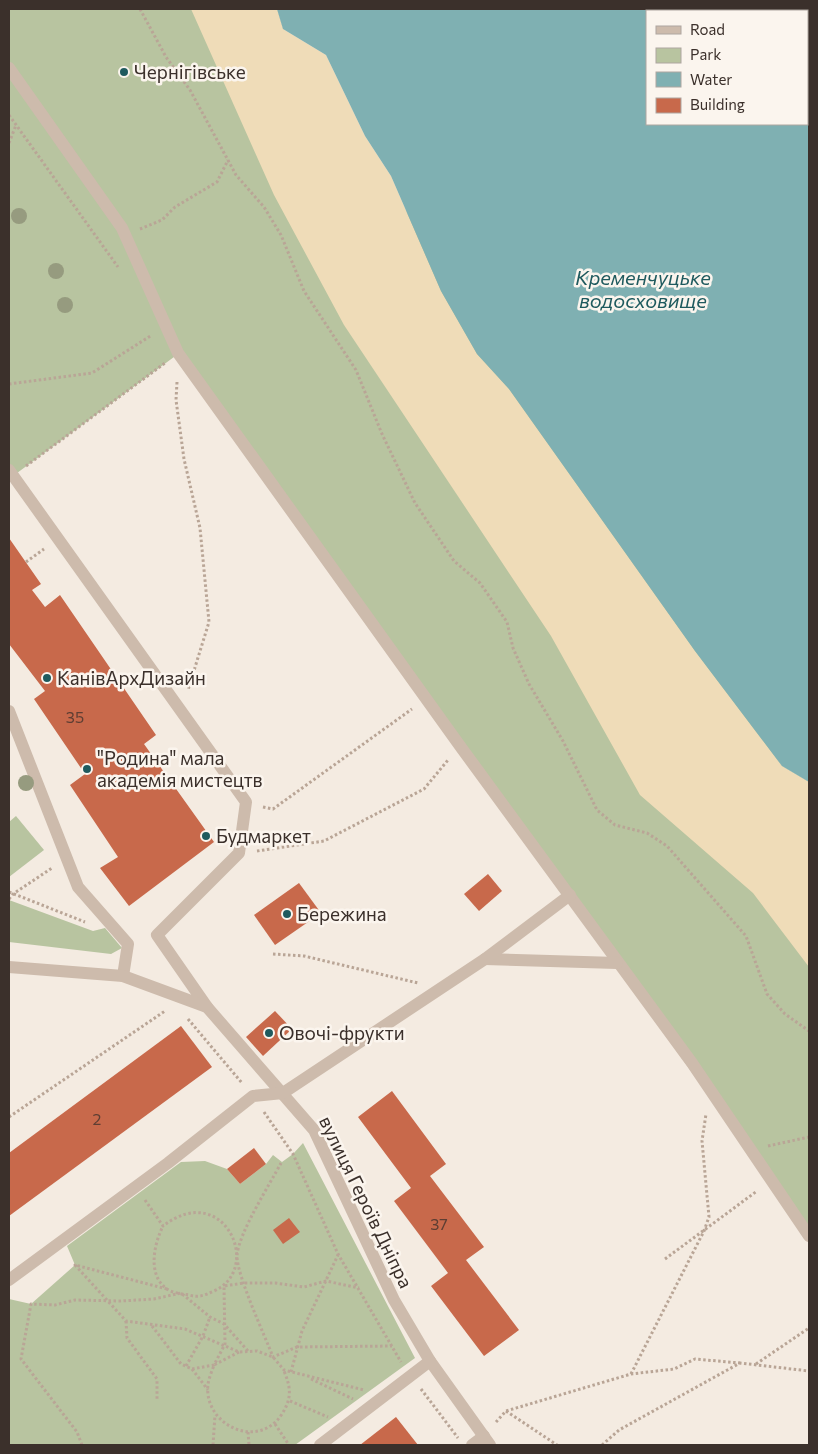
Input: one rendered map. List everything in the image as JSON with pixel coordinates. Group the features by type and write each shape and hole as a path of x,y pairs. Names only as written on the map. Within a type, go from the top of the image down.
{"street":[{"path":"9,68 122,228 178,353 460,746 710,1089 809,1236"},
{"path":"9,470 246,802 239,853 157,935 207,1007"},
{"path":"9,711 78,887 128,944 123,976"},
{"path":"9,1280 136,1187 253,1096 284,1093 485,960 570,895"},
{"path":"485,960 618,963"},
{"name":"вулиця Героїв Дніпра","path":"9,967 123,976 207,1007 284,1093 314,1130 394,1300 430,1361 487,1440"},
{"path":"320,1445 430,1361"},
{"path":"472,1445 487,1440"}],"path":[{"path":"140,9 166,57 190,90 236,175 268,214 293,260 304,291 356,370 382,434 415,503 454,561 480,583 506,622 513,648 529,684 564,741 597,810 615,825 647,833 668,846 746,936 767,994 785,1014 809,1031"},
{"path":"9,115 120,269"},
{"path":"9,142 16,125"},
{"path":"126,238 162,220 175,207 218,182 228,159"},
{"path":"9,384 92,373 156,332"},
{"path":"37,456 178,353"},
{"path":"178,353 176,400 184,459 200,528 209,622 182,712"},
{"path":"246,802 273,809 427,699"},
{"path":"239,853 324,841 424,788 460,746"},
{"path":"9,899 11,893 67,858"},
{"path":"11,893 88,924 111,924"},
{"path":"273,954 304,956 441,988"},
{"path":"9,1117 167,1009"},
{"path":"187,1018 253,1096 293,1154 338,1254 394,1346"},
{"path":"631,1374 704,1231 708,1217 702,1141 710,1089"},
{"path":"752,1151 809,1137"},
{"path":"213,1445 215,1414 209,1400 209,1390 214,1366 225,1344 224,1286 232,1274 244,1232 281,1163"},
{"path":"665,1259 772,1180"},
{"path":"136,1187 163,1226"},
{"path":"167,1289 156,1274 156,1241 163,1226 174,1218 190,1212 209,1215 226,1224 234,1238 244,1283 273,1357 284,1370 290,1385 290,1401 275,1424 260,1432 240,1432 215,1414"},
{"path":"290,1372 302,1331 338,1254"},
{"path":"240,1352 186,1328 126,1321 75,1265 197,1298 224,1286 244,1283 275,1283 304,1287 326,1281 359,1288"},
{"path":"82,1445 78,1432 21,1359 31,1304 55,1305 75,1300 106,1299 121,1301 154,1299 181,1293"},
{"path":"181,1293 210,1317 224,1324 248,1351"},
{"path":"186,1366 203,1336 210,1317"},
{"path":"126,1321 127,1338 156,1380 157,1400"},
{"path":"151,1325 181,1364 192,1369 209,1390"},
{"path":"755,1364 809,1328"},
{"path":"394,1346 390,1345 463,1445"},
{"path":"192,1369 214,1366 240,1352 248,1351 257,1351 273,1357 297,1347 394,1346"},
{"path":"487,1440 506,1411 631,1374 674,1369 696,1359 809,1370"},
{"path":"602,1445 619,1430 740,1363"},
{"path":"284,1370 367,1390 383,1396"},
{"path":"306,1376 370,1407"},
{"path":"290,1401 346,1425"},
{"path":"506,1411 557,1445"},
{"path":"275,1424 289,1445"},
{"path":"248,1432 249,1445"}],"green space":[{"path":"9,9 277,9 283,29 782,766 809,782 809,1236 178,354 13,476 9,470"},
{"path":"16,816 44,850 9,877 9,822"},
{"path":"9,900 93,931 105,928 122,948 111,954 9,942"},
{"path":"303,1143 415,1358 295,1445 9,1445 9,1299 31,1304 75,1265 67,1246 181,1162 205,1161 227,1169 240,1184 266,1164 273,1155 282,1162"}],"sand":[{"path":"191,9 277,9 283,29 326,55 365,136 391,176 441,291 477,354 509,389 695,651 782,766 809,782 809,967 753,893 640,795 551,636 344,325 274,195"}],"water":[{"name":"Кременчуцьке водосховище","path":"277,9 809,9 809,782 782,766 695,651 509,389 477,354 441,291 391,176 365,136 326,55 283,29"}],"building":[{"path":"9,538 41,584 32,590 45,607 60,595 156,735 144,744 214,842 129,906 100,868 118,857 70,785 85,774 34,699 45,691 9,644"},
{"path":"488,874 502,891 479,911 464,894"},
{"name":"Бережина","path":"299,883 321,913 275,945 254,915"},
{"name":"Овочі-фрукти","path":"275,1011 292,1029 263,1056 246,1037"},
{"path":"181,1026 212,1067 9,1216 9,1153"},
{"path":"392,1091 446,1164 430,1176 484,1247 466,1260 519,1330 484,1356 431,1286 448,1273 394,1201 411,1188 358,1117"},
{"path":"254,1148 266,1164 240,1184 227,1169"},
{"path":"289,1218 300,1232 283,1244 273,1230"},
{"path":"396,1417 418,1445 360,1445"}],"place":[{"name":"Чернігівське","path":"124,72"},
{"name":"КанівАрхДизайн","path":"47,678"},
{"name":"\"Родина\" мала академія мистецтв","path":"87,769"},
{"name":"Будмаркет","path":"206,836"},
{"name":"Бережина","path":"287,914"},
{"name":"Овочі-фрукти","path":"269,1033"}]}
